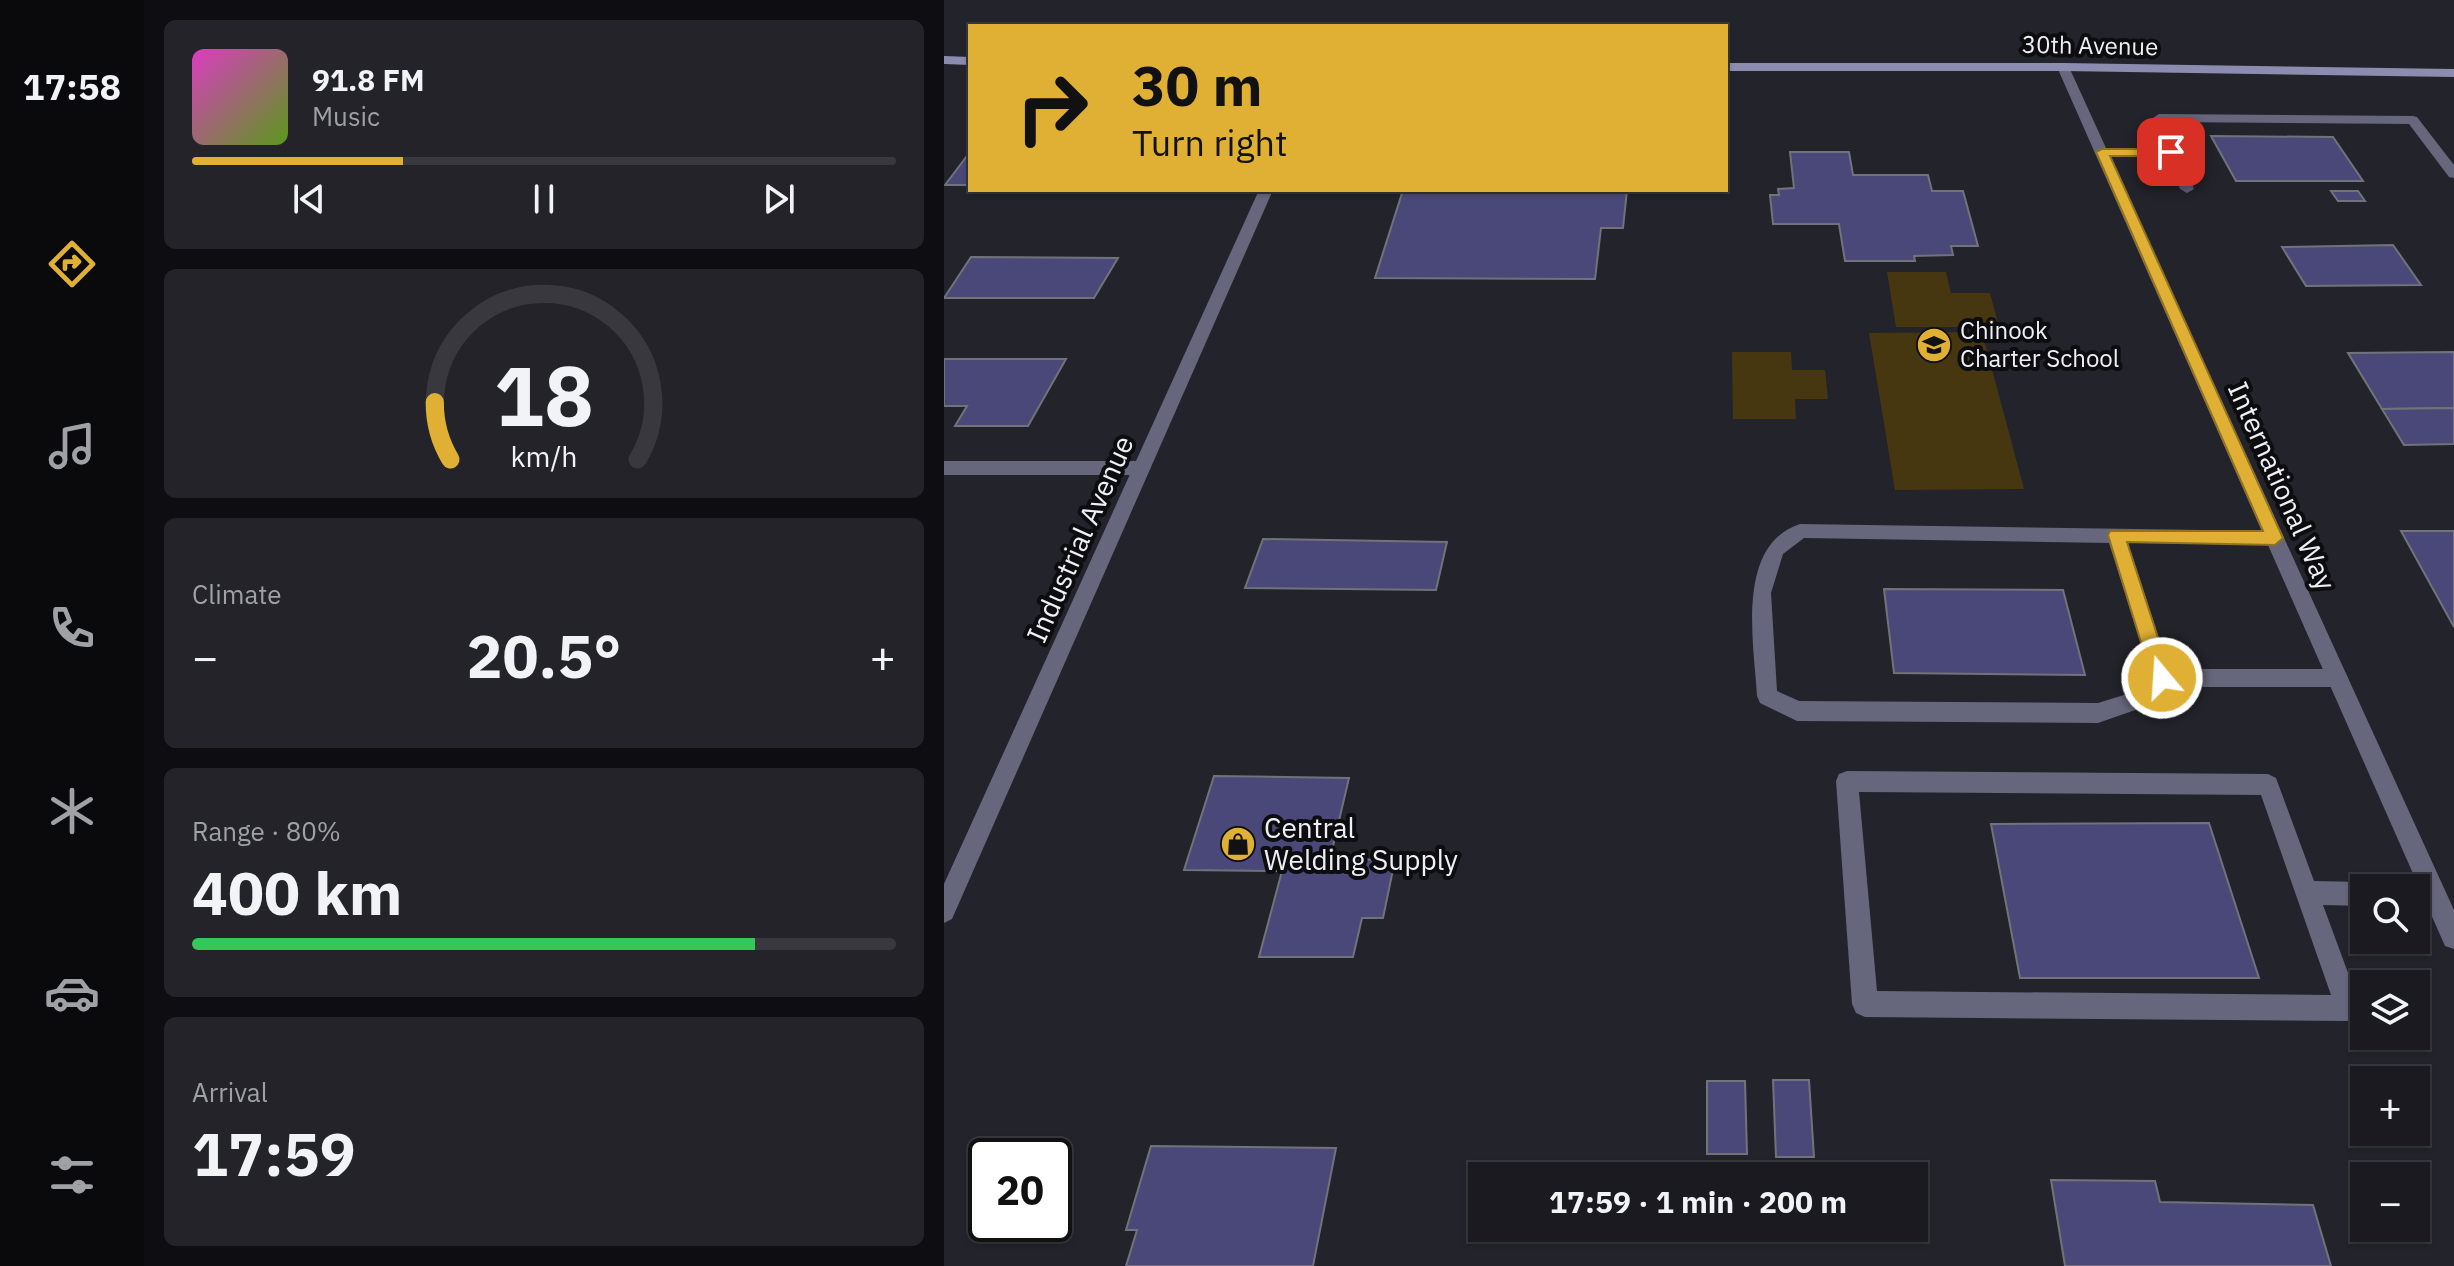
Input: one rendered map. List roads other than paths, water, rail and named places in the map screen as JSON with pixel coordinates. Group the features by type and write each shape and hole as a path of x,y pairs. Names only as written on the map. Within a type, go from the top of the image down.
{"street":[{"path":"944,60 968,61"},
{"name":"30th Avenue","path":"1728,67 2063,67 2454,73"},
{"name":"International Way","path":"2063,67 2338,678 2417,874"},
{"path":"2187,189 2159,118 2413,120 2454,174"},
{"path":"2102,152 2171,152"},
{"name":"Industrial Avenue","path":"944,911 1265,192"},
{"path":"944,468 1142,468"},
{"path":"2275,538 1800,531 1775,550 1761,593 1767,696 1797,711 2098,713 2134,701 2162,678 2338,678"},
{"path":"2116,535 2162,678"},
{"path":"1847,781 2268,785 2306,893 2348,1008 1865,1004 1847,781"},
{"path":"2306,893 2350,894"},
{"name":"International Way","path":"2430,902 2452,932"}],"place":[{"name":"Chinook Charter School","path":"1934,345"},
{"name":"Central Welding Supply","path":"1238,844"}]}
